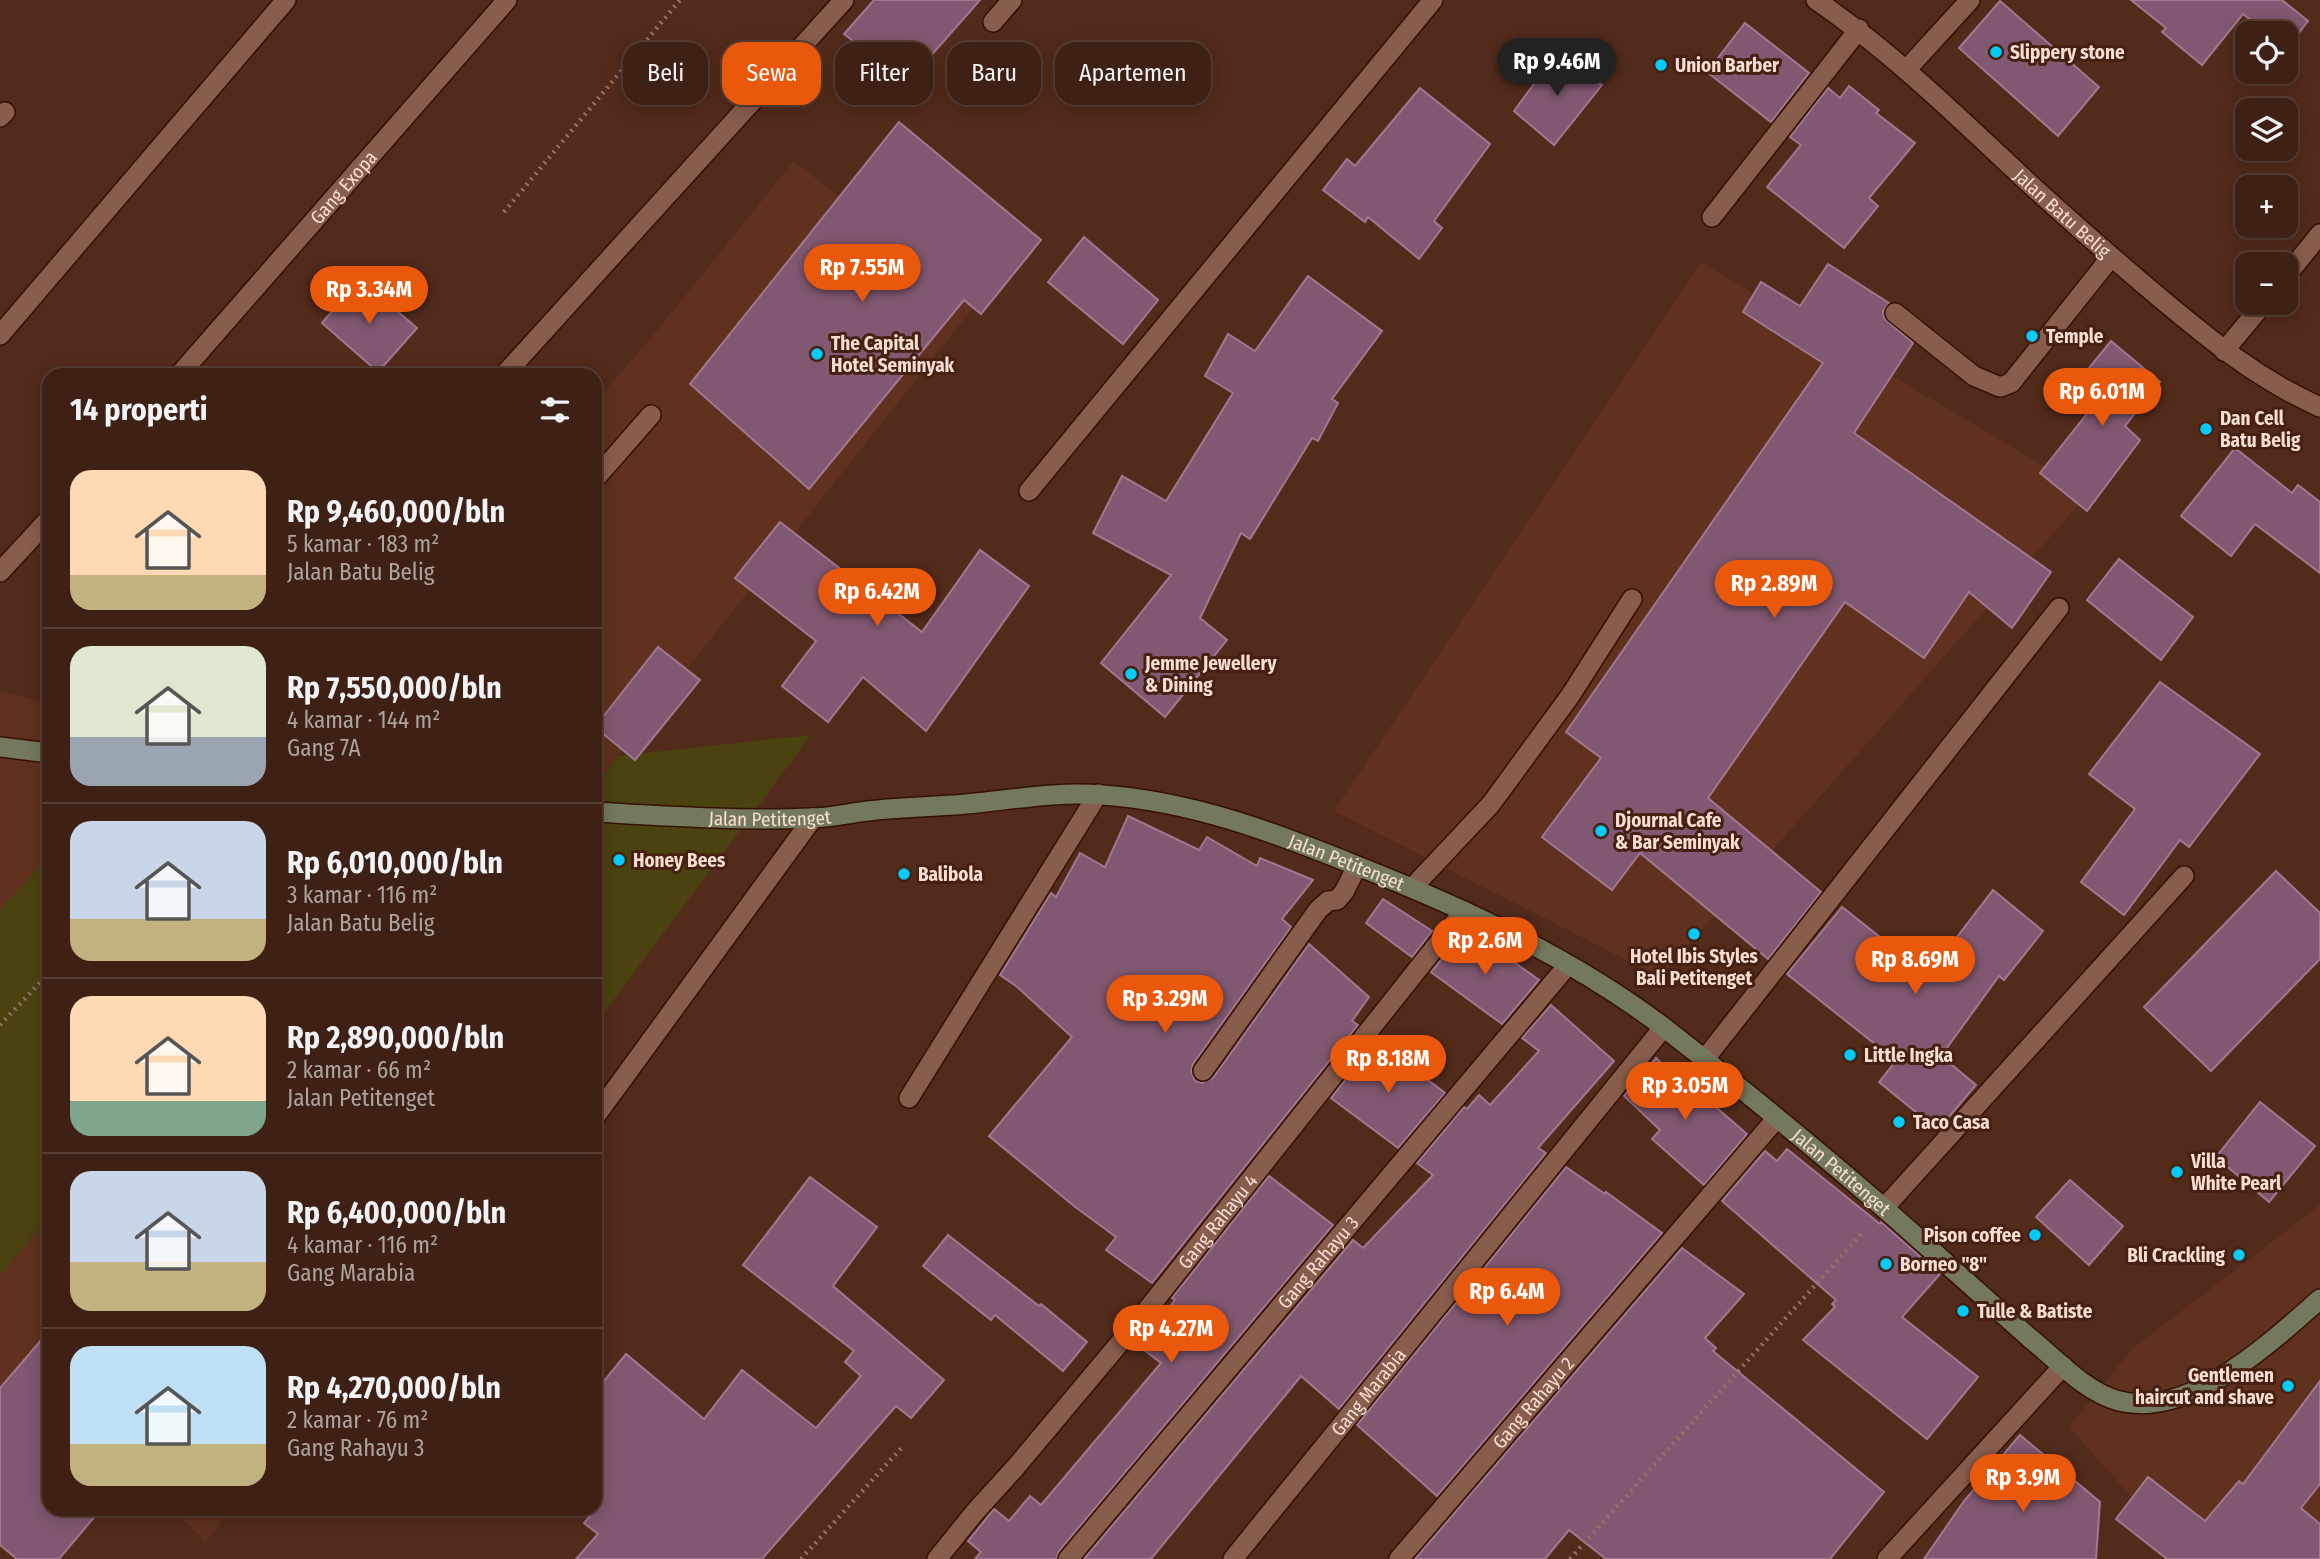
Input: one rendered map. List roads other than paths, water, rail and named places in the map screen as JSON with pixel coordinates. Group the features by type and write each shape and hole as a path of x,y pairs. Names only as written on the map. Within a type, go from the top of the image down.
{"main road":[{"path":"0,747 42,752"},
{"name":"Jalan Petitenget","path":"602,812 814,818 1027,796 1098,794 1187,807 1244,823 1412,887 1464,911 1610,989 1704,1060 1884,1208 2063,1366 2088,1386 2120,1401 2145,1404 2166,1402 2199,1390 2226,1374 2284,1331 2320,1299"}],"street":[{"path":"0,335 286,0"},
{"name":"Gang Exopa","path":"185,368 507,0"},
{"path":"510,368 844,0"},
{"path":"993,22 1012,0"},
{"path":"1029,491 1433,0"},
{"name":"Jalan Batu Belig","path":"1816,0 1859,29 1907,69 2111,257 2224,351 2286,392 2320,407"},
{"path":"1907,69 1970,0"},
{"path":"1712,217 1859,29"},
{"path":"2298,261 2320,234"},
{"path":"1895,313 1974,376 2000,387 2011,383 2111,257"},
{"path":"2224,351 2253,315"},
{"path":"602,471 651,415"},
{"path":"0,572 42,527"},
{"path":"1412,887 1491,804 1570,696 1632,598"},
{"path":"1704,1060 2059,608"},
{"path":"909,1098 1098,794"},
{"path":"602,1106 814,818"},
{"path":"1203,1071 1318,910 1328,901 1337,900 1344,892 1357,866"},
{"path":"1884,1208 2183,876"},
{"name":"Gang Rahayu 4","path":"937,1559 1139,1321 1464,911"},
{"name":"Gang Rahayu 3","path":"1068,1559 1568,965"},
{"name":"Gang Marabia","path":"1233,1559 1663,1028"},
{"name":"Gang Rahayu 2","path":"1399,1559 1776,1119"},
{"path":"1887,1559 2063,1366"}],"place":[{"name":"Slippery stone","path":"1996,52"},
{"name":"Union Barber","path":"1661,65"},
{"name":"Temple","path":"2032,336"},
{"name":"The Capital Hotel Seminyak","path":"817,354"},
{"name":"Dan Cell Batu Belig","path":"2206,429"},
{"name":"Jemme Jewellery & Dining","path":"1131,674"},
{"name":"Djournal Cafe & Bar Seminyak","path":"1601,831"},
{"name":"Honey Bees","path":"619,860"},
{"name":"Balibola","path":"904,874"},
{"name":"Hotel Ibis Styles Bali Petitenget","path":"1694,934"},
{"name":"Little Ingka","path":"1850,1055"},
{"name":"Taco Casa","path":"1899,1122"},
{"name":"Villa White Pearl","path":"2177,1172"},
{"name":"Pison coffee","path":"2035,1235"},
{"name":"Bli Crackling","path":"2239,1255"},
{"name":"Borneo \"8\"","path":"1886,1264"},
{"name":"Tulle & Batiste","path":"1963,1311"},
{"name":"Gentlemen haircut and shave","path":"2288,1386"}]}
